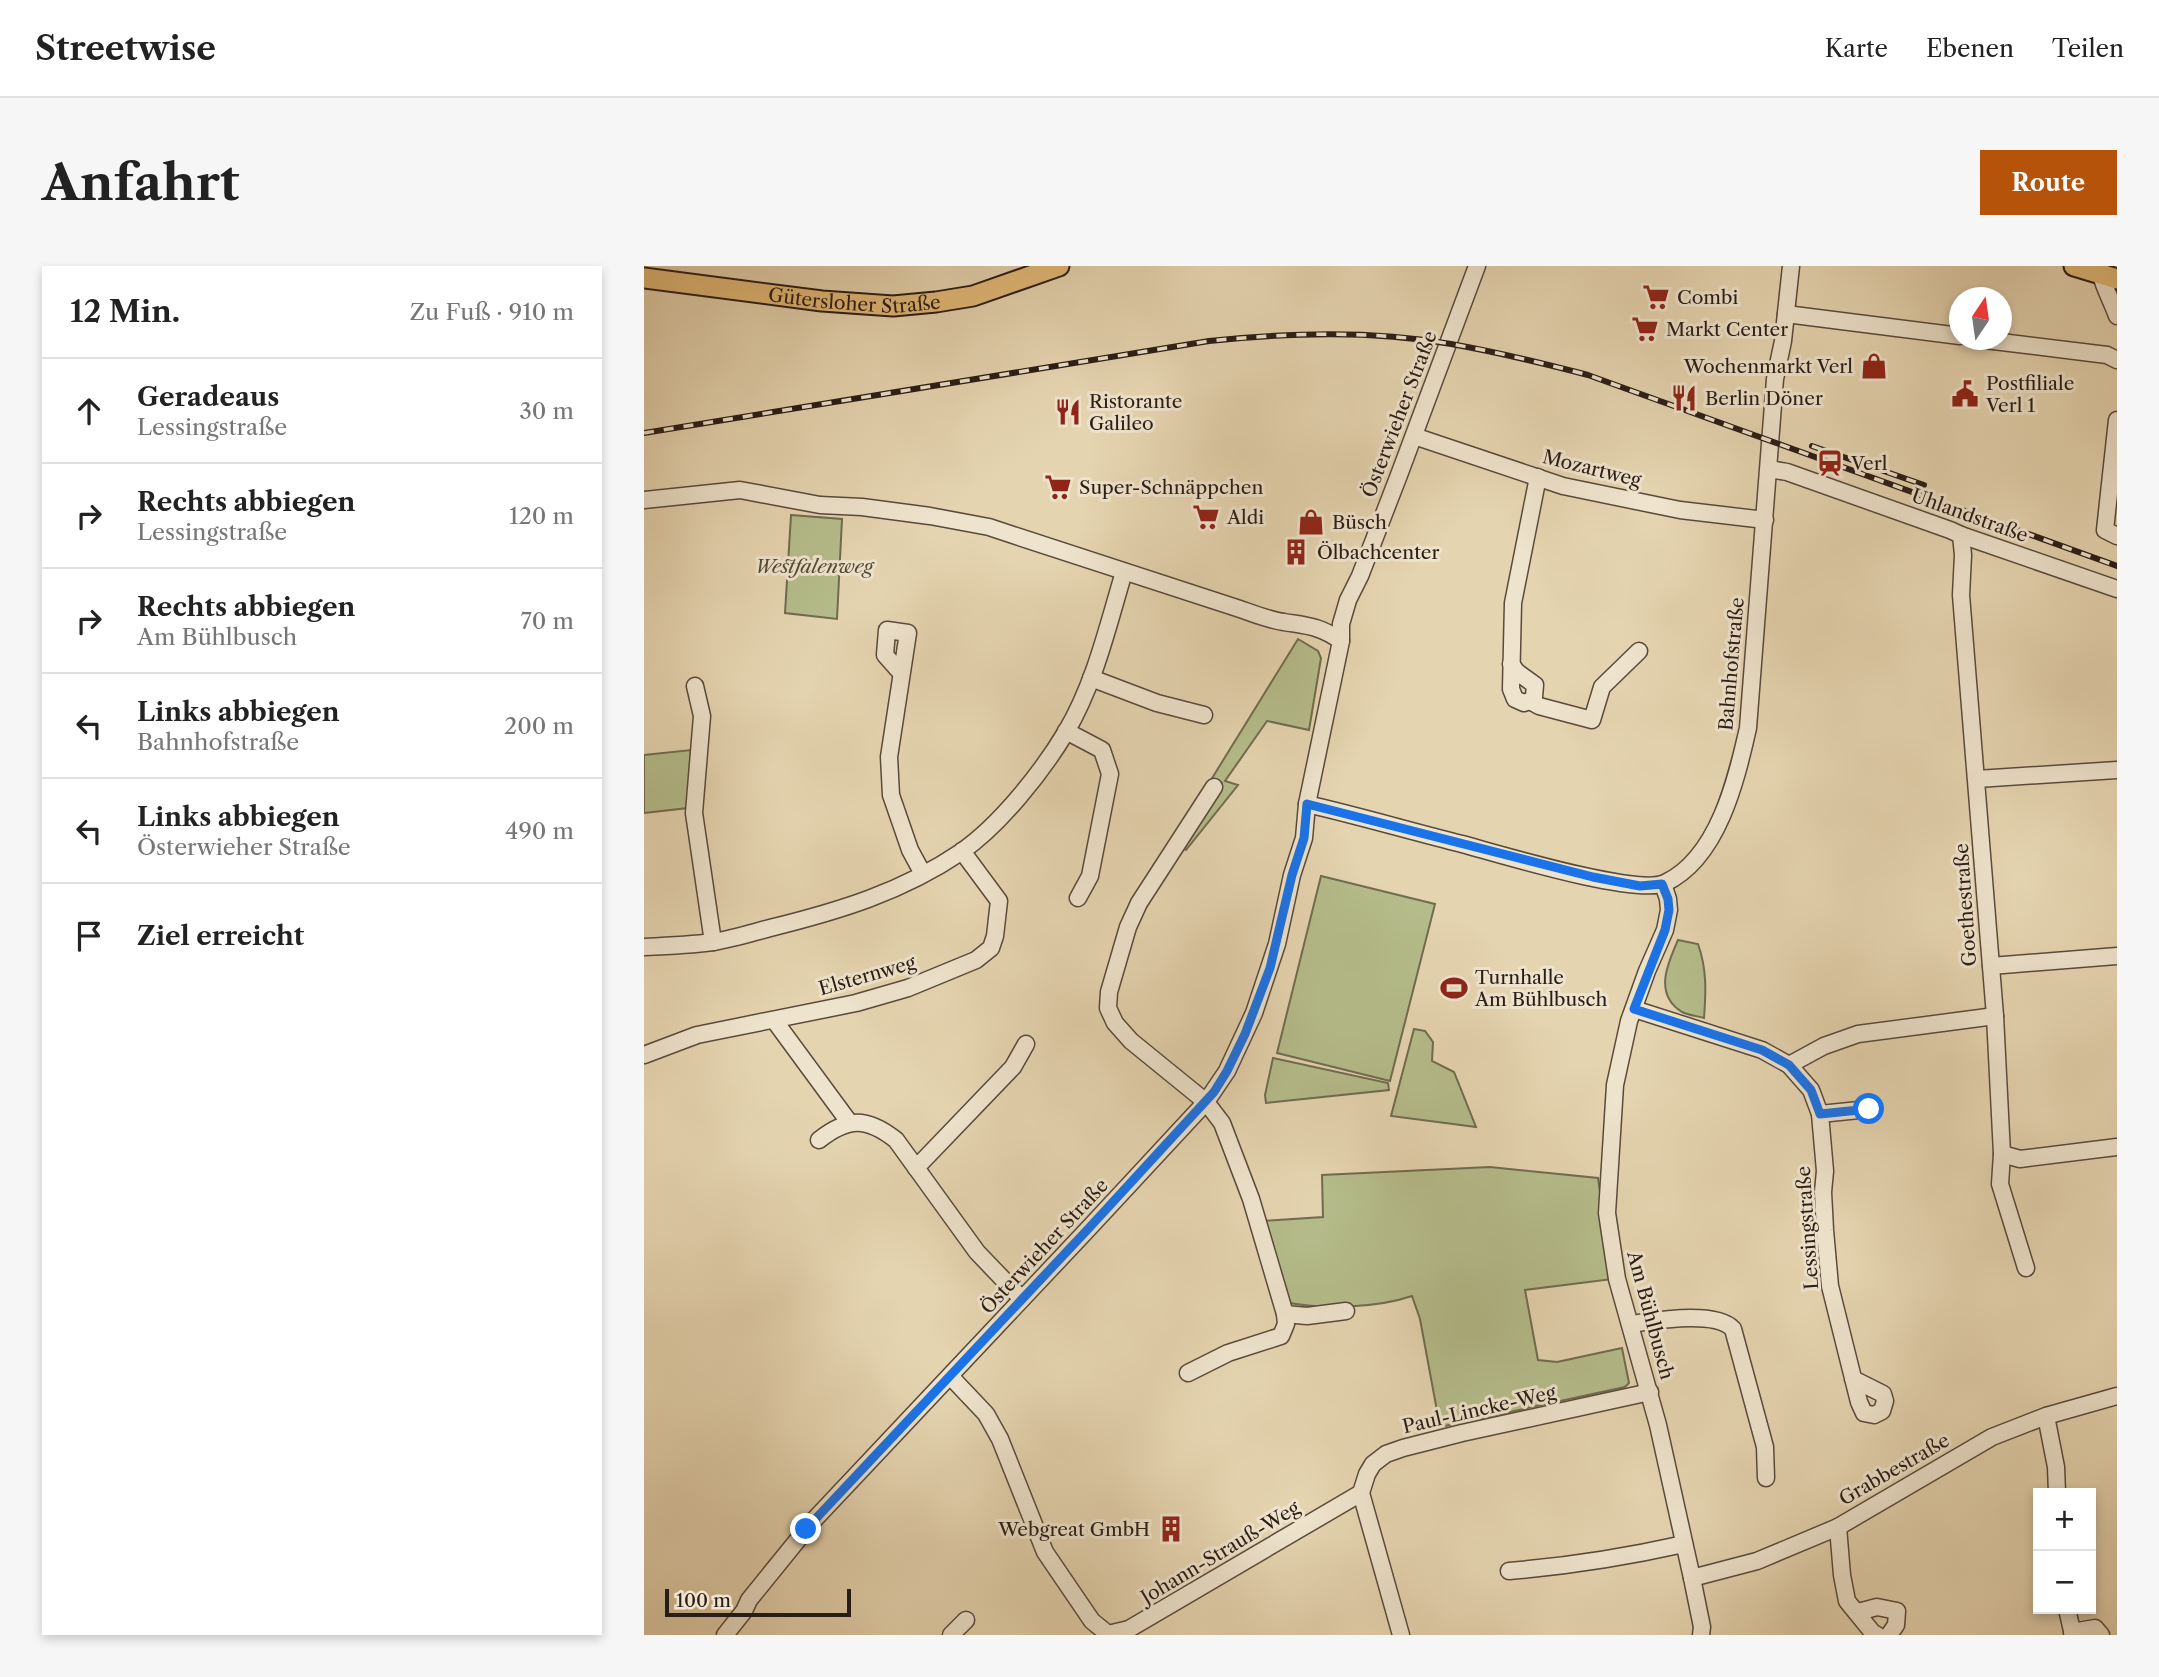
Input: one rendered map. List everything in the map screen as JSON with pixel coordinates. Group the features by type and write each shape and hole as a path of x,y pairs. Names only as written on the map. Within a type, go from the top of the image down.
{"main road":[{"path":"2074,266 2106,273"},
{"name":"Gütersloher Straße","path":"644,278 822,301 892,306 972,296 1054,267"}],"street":[{"name":"Österwieher Straße","path":"725,1635 749,1600 813,1521 1206,1102 1227,1071 1254,1013 1277,944 1292,875 1296,836 1307,804 1341,641 1341,624 1348,600 1360,576 1477,266"},
{"name":"Bahnhofstraße","path":"1662,884 1684,871 1702,854 1721,819 1748,729 1776,379 1791,266"},
{"path":"2106,273 2117,316"},
{"path":"1786,314 1949,335"},
{"path":"2012,343 2107,355 2117,360"},
{"path":"2117,419 2105,530 2117,536"},
{"name":"Mozartweg","path":"1414,436 1563,486 1680,510 1765,520"},
{"name":"Uhlandstraße","path":"1769,469 1787,472 1961,536 2117,589"},
{"path":"1538,477 1513,603 1511,689 1515,699 1592,720 1602,687 1639,651"},
{"path":"644,500 740,490 820,505 909,512 989,527 1282,622 1320,628 1341,641"},
{"name":"Goethestraße","path":"1961,536 1961,595 1978,779 1995,1016 2002,1154 2000,1184 2026,1268"},
{"path":"644,947 713,942 863,903 893,890 962,851 998,820 1025,789 1066,731 1091,678 1124,572"},
{"path":"901,673 889,757 891,794 910,850 923,874"},
{"path":"1091,678 1157,703 1205,715"},
{"path":"695,686 702,716 694,813 713,942"},
{"path":"1066,731 1102,750 1110,774 1090,876 1078,898"},
{"path":"1978,779 2117,770"},
{"path":"1188,1373 1228,1353 1281,1336 1286,1324 1285,1314 1251,1199 1222,1123 1206,1102 1131,1041 1115,1023 1108,1008 1109,992 1133,915 1214,787"},
{"path":"1307,804 1593,877 1640,886 1662,884"},
{"name":"Elsternweg","path":"644,1055 697,1035 856,1003 908,988 976,960 990,948 995,936 999,901 962,851"},
{"name":"Am Bühlbusch","path":"1662,884 1669,910 1665,930 1634,1009 1615,1085 1607,1202 1615,1266 1650,1392 1692,1578 1702,1627 1701,1635"},
{"path":"1991,966 2117,956"},
{"name":"Lessingstraße","path":"1634,1009 1762,1050 1789,1065 1811,1090 1820,1114 1830,1286 1853,1379"},
{"path":"1789,1065 1824,1046 1858,1034 1995,1016"},
{"path":"774,1020 849,1122"},
{"path":"916,1168 1013,1067 1026,1044"},
{"path":"1820,1114 1869,1109"},
{"path":"818,1140 849,1122 867,1123 881,1128 896,1140 977,1252 1022,1299"},
{"path":"2002,1154 2020,1159 2117,1147"},
{"path":"1285,1314 1307,1316 1346,1311"},
{"path":"1630,1324 1670,1318 1698,1318 1727,1323 1733,1329 1765,1447 1766,1478"},
{"name":"Johann-Strauß-Weg","path":"950,1377 986,1414 1000,1439 1045,1552 1092,1621 1108,1634 1129,1629 1361,1493"},
{"name":"Paul-Lincke-Weg","path":"1361,1493 1373,1464 1387,1454 1403,1448 1650,1392"},
{"name":"Grabbestraße","path":"1692,1578 1757,1561 1838,1527 1992,1437 2046,1416 2117,1396"},
{"path":"2046,1416 2056,1467 2057,1488"},
{"path":"1361,1493 1401,1635"},
{"path":"1838,1527 1847,1601 1877,1635"},
{"path":"1509,1571 1573,1566 1684,1544"},
{"name":"Österwieher Straße","path":"712,1635 730,1614 749,1600"},
{"path":"1857,1612 1877,1607 1897,1611 1896,1625 1889,1635"},
{"path":"2068,1614 2073,1634 2095,1628 2101,1635"},
{"path":"951,1635 966,1620"}],"green space":[{"name":"Westfalenweg","path":"791,515 842,519 837,619 785,613"},
{"path":"1298,639 1318,651 1321,658 1309,730 1267,721 1225,781 1238,785 1186,850 1172,843"},
{"path":"691,750 688,808 644,813 644,755"},
{"path":"1321,876 1435,904 1390,1081 1277,1053"},
{"path":"1678,940 1698,944 1705,981 1704,1018 1682,1012 1673,1005 1665,987 1667,968"},
{"path":"1414,1029 1425,1031 1433,1042 1432,1061 1454,1072 1476,1127 1391,1116"},
{"path":"1273,1058 1388,1083 1389,1090 1266,1103 1265,1095"},
{"path":"1490,1167 1598,1178 1613,1279 1525,1290 1538,1360 1557,1362 1622,1348 1629,1383 1625,1387 1440,1427 1420,1319 1412,1296 1382,1303 1349,1306 1299,1305 1285,1302 1261,1221 1323,1217 1322,1175"}],"railway":[{"path":"644,433 1209,341 1300,335 1391,336 1468,347 1588,375 2117,566"},
{"path":"1812,446 1924,485"}],"place":[{"name":"Combi","path":"1656,297"},
{"name":"Markt Center","path":"1645,329"},
{"name":"Wochenmarkt Verl","path":"1874,366"},
{"name":"Postfiliale Verl 1","path":"1965,394"},
{"name":"Berlin Döner","path":"1684,398"},
{"name":"Ristorante Galileo","path":"1068,412"},
{"name":"Verl","path":"1830,463"},
{"name":"Super-Schnäppchen","path":"1058,487"},
{"name":"Aldi","path":"1206,517"},
{"name":"Büsch","path":"1311,522"},
{"name":"Ölbachcenter","path":"1296,552"},
{"name":"Turnhalle Am Bühlbusch","path":"1454,988"},
{"name":"Webgreat GmbH","path":"1171,1529"}],"route":[{"path":"806,1529 1214,1092 1245,1034 1270,968 1292,875 1302,849 1307,804 1621,884 1662,884 1669,910 1665,930 1634,1009 1762,1050 1789,1065 1811,1090 1820,1114 1869,1109"}]}
